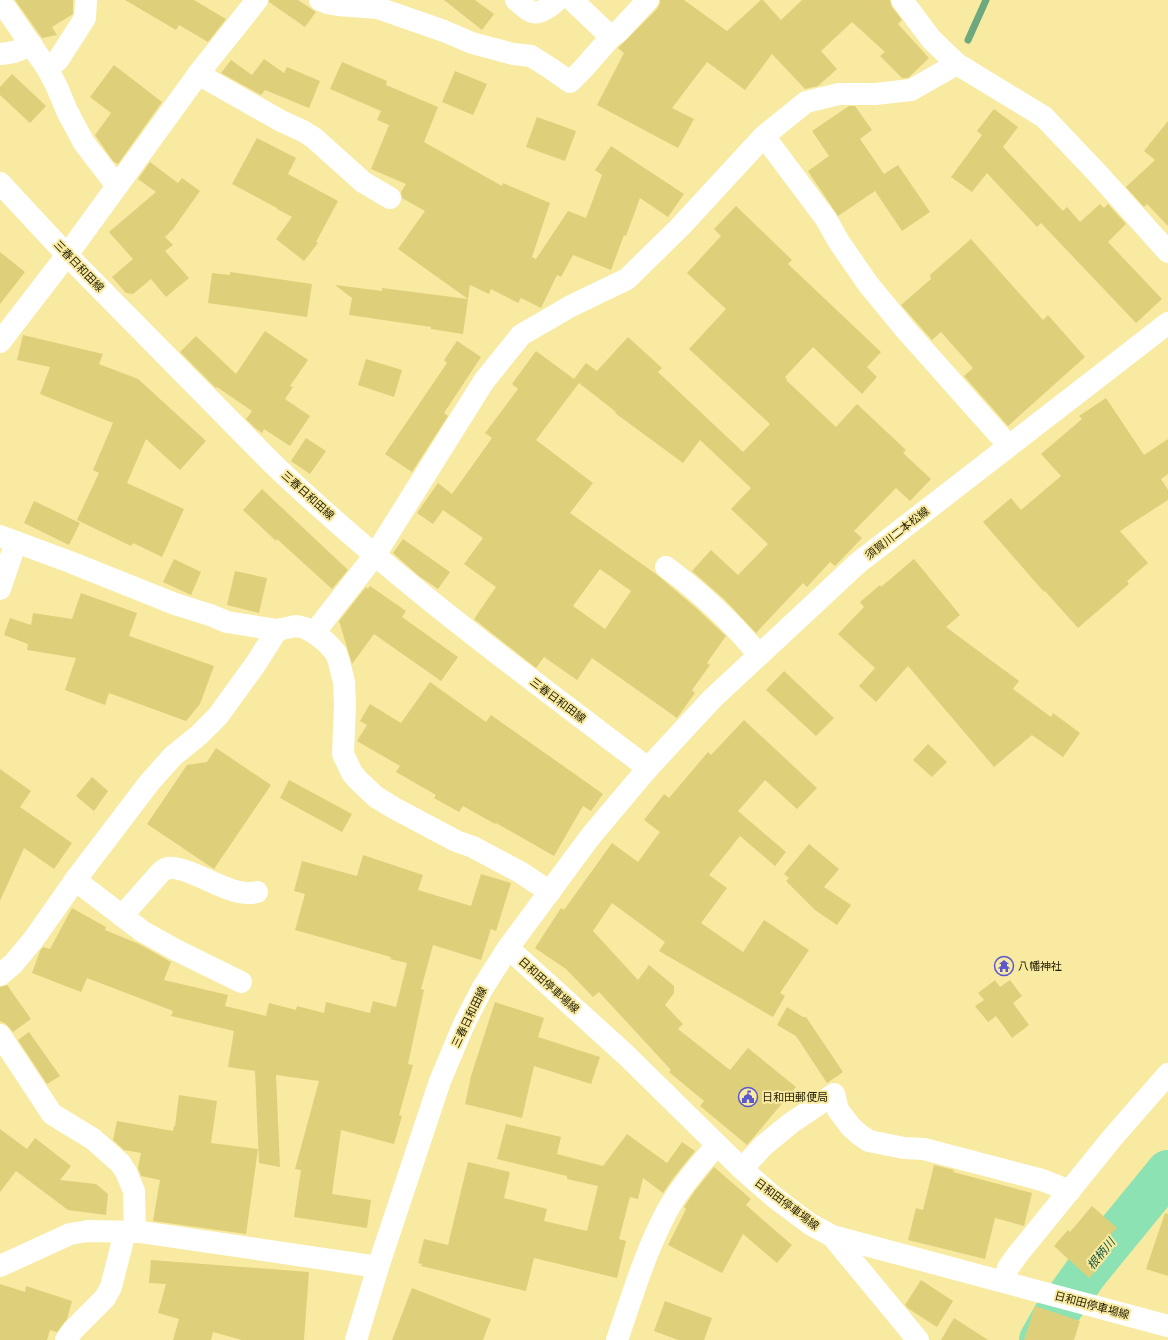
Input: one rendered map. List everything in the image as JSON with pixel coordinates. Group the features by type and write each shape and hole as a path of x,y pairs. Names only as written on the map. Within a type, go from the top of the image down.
{"street":[{"path":"0,0 47,68 84,143 117,186"},
{"path":"47,68 58,60 85,18 86,0"},
{"path":"0,342 67,255 198,74 257,0"},
{"path":"320,0 338,5 378,8 444,31 472,43 513,54 531,56 570,82 648,0"},
{"path":"516,0 532,12 536,12 552,6 557,0"},
{"path":"572,0 612,37"},
{"path":"902,0 931,39 958,64 1044,117 1099,175 1168,252"},
{"path":"0,54 14,52 32,46"},
{"path":"314,633 375,555 484,381 521,335 571,306 627,279 680,227 764,136 806,102 839,94 875,94 911,90 958,64"},
{"path":"198,74 314,138 363,182 390,198"},
{"path":"764,136 826,219 839,242 868,284 905,329 1009,446"},
{"name":"三春日和田線","path":"0,183 67,255 294,485 375,555 486,645 648,768 590,837 508,948 482,989 464,1024 440,1081 378,1267 356,1340"},
{"name":"須賀川二本松線","path":"648,768 712,699 858,563 1168,323"},
{"path":"0,589 8,539 174,604 227,622 277,630 296,626 305,628 326,642 336,653 344,682 345,705 343,754 352,773 358,780 376,797 394,808 456,841 473,847 520,872 550,892"},
{"path":"666,566 692,586 719,610 759,655"},
{"path":"0,975 13,964 33,940 75,880 149,783 174,756 200,735 218,716 257,662 277,630"},
{"path":"122,916 166,868 174,868 191,872 220,886 249,894 257,892"},
{"path":"75,880 142,931 174,949 242,982"},
{"name":"日和田停車場線","path":"508,948 626,1056 742,1169 774,1197 810,1224 832,1236 1168,1326"},
{"path":"0,1035 52,1114 93,1139 120,1164 126,1172 134,1191 130,1232 111,1287 105,1298 73,1330 66,1340"},
{"path":"1004,1281 1008,1268 1018,1254 1113,1137 1168,1074"},
{"path":"742,1169 763,1146 791,1123 834,1094 838,1110 851,1127 869,1141 904,1148 924,1149 1042,1180 1070,1191"},
{"path":"617,1340 648,1250 667,1210 682,1187 717,1145"},
{"path":"0,1266 70,1234 88,1231 130,1232 378,1267"},
{"path":"832,1236 918,1340"}],"building":[{"path":"15,0 73,0 73,14 52,27 57,35 42,38"},
{"path":"125,0 194,0 226,19 208,42 179,25 176,30"},
{"path":"269,0 298,0 316,12 305,27 269,2"},
{"path":"444,0 475,0 494,14 482,30"},
{"path":"660,0 684,0 727,31 761,0 763,0 781,20 802,0 890,0 892,7 902,20 898,24 929,58 908,78 902,78 880,56 885,52 852,22 821,51 837,69 818,86 805,89 772,54 745,90 707,62 672,108 694,119 678,148 597,105 624,53 618,48 657,9"},
{"path":"264,59 284,73 287,67 320,81 309,108 265,90 261,95 221,73 231,60 252,75"},
{"path":"342,62 387,81 386,85 438,107 424,142 502,186 503,183 550,203 532,257 536,259 568,211 586,218 602,175 595,170 611,146 684,194 668,217 640,198 626,236 624,235 611,270 573,255 561,277 557,275 541,308 521,298 518,303 491,289 489,294 470,285 468,299 398,249 425,211 402,198 401,192 406,184 371,169 389,125 377,120 381,111 330,89"},
{"path":"114,65 162,102 118,164 113,161 95,135 111,113 90,97"},
{"path":"455,71 487,84 473,115 442,102"},
{"path":"12,74 46,106 30,123 0,95 0,87"},
{"path":"849,106 855,106 872,130 860,139 884,174 898,165 930,212 902,231 875,191 838,216 808,171 829,156 812,131"},
{"path":"994,109 1018,127 1003,147 1063,211 1067,207 1080,222 1100,204 1104,208 1108,204 1126,224 1108,242 1162,299 1136,323 1041,223 1037,227 987,173 972,192 951,177 982,135 977,131"},
{"path":"537,117 576,131 565,161 526,147"},
{"path":"1168,121 1168,226 1147,204 1144,207 1126,187 1155,160 1144,151"},
{"path":"257,138 296,158 288,174 338,201 316,242 318,243 304,261 276,239 292,217 232,184"},
{"path":"150,162 178,183 182,178 200,191 173,229 165,237 173,245 165,251 189,278 166,297 151,279 133,294 126,293 112,277 133,259 109,232 156,192 138,179"},
{"path":"736,206 792,260 788,264 881,352 867,367 877,377 862,394 813,347 785,377 787,379 786,380 836,427 857,404 906,450 903,453 931,479 910,501 896,488 854,531 862,538 835,566 830,562 807,587 803,583 756,633 724,599 692,571 711,550 738,575 768,544 731,509 751,488 700,440 683,463 615,413 616,412 579,383 536,440 593,483 570,513 656,574 726,636 707,663 710,665 692,690 695,693 677,718 592,658 577,680 544,657 536,668 474,619 496,587 464,564 483,538 443,510 433,524 417,513 438,483 452,494 492,438 485,433 518,389 512,384 536,351 574,379 586,363 597,371 628,337 662,368 658,372 743,452 770,424 689,349 726,309 687,273 721,236 714,229","holes":["600,569 631,591 605,629 573,606"]},
{"path":"971,239 1043,320 1048,315 1085,357 1008,426 964,376 973,368 941,332 932,340 901,305 931,279 930,275"},
{"path":"0,252 25,272 0,304"},
{"path":"230,272 312,284 307,317 208,303 212,273 230,275"},
{"path":"335,285 382,291 382,288 468,299 463,334 431,329 431,327 349,315 352,298"},
{"path":"265,331 308,360 290,386 293,387 285,399 310,416 290,446 264,429 262,433 255,428 246,419 252,411 217,387 216,388 180,352 196,336 236,374"},
{"path":"23,335 103,354 99,364 138,379 206,441 180,470 146,439 127,483 184,509 162,557 133,543 131,546 77,520 99,473 93,470 113,423 40,394 50,367 17,360"},
{"path":"457,341 481,357 444,413 448,416 412,472 385,454 447,363 444,360"},
{"path":"366,359 402,370 394,397 358,385"},
{"path":"1106,398 1144,455 1168,439 1168,474 1161,479 1168,490 1168,500 1120,531 1148,563 1127,581 1129,584 1078,628 1045,591 1044,592 983,522 1011,498 1021,510 1061,476 1041,454 1082,419 1079,416"},
{"path":"306,438 326,451 310,474 291,461"},
{"path":"262,489 348,570 332,589 277,539 276,541 243,510"},
{"path":"34,501 80,523 69,545 24,523"},
{"path":"403,539 450,572 438,589 419,576 393,553"},
{"path":"174,559 201,572 191,595 163,582"},
{"path":"914,559 960,615 946,627 1019,681 1013,689 1051,717 1053,713 1080,733 1063,757 1032,735 994,767 908,666 876,702 859,686 875,668 838,634 864,607 860,602 880,585 881,587"},
{"path":"235,571 267,578 259,613 227,605"},
{"path":"370,586 406,611 402,617 458,657 441,681 374,634 352,664 339,621 366,587 368,589"},
{"path":"81,593 137,613 129,636 214,666 200,704 186,721 109,693 105,705 65,690 76,658 27,650 28,644 4,635 10,618 31,625 33,613 72,619"},
{"path":"784,671 834,718 816,736 766,690"},
{"path":"430,682 486,722 491,715 603,794 591,811 583,806 554,856 463,806 459,812 434,798 436,795 396,772 400,766 357,741 367,725 360,721 370,704 401,723"},
{"path":"744,720 817,788 797,809 765,780 738,811 786,852 775,866 740,836 709,875 727,888 701,923 743,952 764,920 809,950 780,993 785,996 773,1017 659,951 665,942 612,903 593,931 638,980 649,965 674,986 674,993 665,1005 683,1024 678,1029 730,1070 748,1048 796,1087 747,1145 700,1106 704,1101 669,1072 671,1070 599,992 593,997 566,969 535,948 561,908 564,910 612,843 638,862 660,832 644,820 664,794 669,798 708,752 711,755"},
{"path":"928,744 947,762 932,777 913,760"},
{"path":"216,748 271,785 214,869 147,824 187,765 207,762"},
{"path":"0,769 31,791 20,807 72,843 54,869 24,848 0,901"},
{"path":"92,777 108,791 94,811 76,796"},
{"path":"289,780 352,814 342,832 280,798"},
{"path":"809,844 839,869 824,887 851,905 837,925 815,910 786,881 789,878 784,874"},
{"path":"363,855 423,875 418,890 471,906 481,874 511,883 496,931 491,929 481,960 433,945 421,989 424,990 408,1064 413,1065 399,1115 402,1116 394,1144 341,1130 332,1194 371,1200 367,1228 294,1217 301,1170 295,1169 319,1081 276,1075 280,1167 259,1163 255,1071 228,1067 234,1031 171,1016 173,1011 87,978 81,992 32,973 40,951 43,947 50,949 72,908 106,927 105,930 139,944 171,962 164,980 228,995 225,1006 266,1016 269,1003 296,1010 297,1006 324,1013 326,1002 370,1013 373,1001 396,1007 407,963 390,959 391,957 295,930 305,894 294,891 302,861 357,876"},
{"path":"995,980 1000,987 1010,980 1022,996 1013,1003 1029,1025 1012,1038 996,1016 988,1022 975,1006 984,1000 978,993"},
{"path":"7,985 31,1019 13,1032 6,1024 0,1021 0,987"},
{"path":"495,1002 544,1018 538,1037 600,1057 591,1084 534,1066 522,1118 465,1104 471,1076"},
{"path":"787,1007 803,1017 806,1017 843,1072 827,1083 796,1036 777,1025"},
{"path":"29,1032 60,1076 47,1084 18,1040"},
{"path":"179,1095 217,1101 211,1143 258,1149 246,1234 153,1221 160,1180 141,1176 138,1168 141,1153 124,1150 113,1140 117,1121 173,1131"},
{"path":"506,1124 561,1137 557,1154 603,1166 627,1134 667,1163 682,1142 695,1151 663,1193 643,1178 638,1199 630,1197 619,1239 626,1241 617,1278 534,1258 526,1291 421,1266 422,1264 418,1263 424,1239 448,1245 468,1162 510,1172 504,1198 547,1209 544,1221 587,1231 598,1186 567,1179 567,1176 497,1159"},
{"path":"0,1129 27,1149 35,1138 71,1166 60,1180 96,1184 108,1194 106,1215 68,1210 16,1171 0,1192"},
{"path":"934,1165 954,1170 953,1172 1032,1193 1024,1226 995,1218 985,1259 908,1240 916,1208 923,1210"},
{"path":"714,1167 751,1199 746,1205 792,1245 777,1263 743,1234 722,1273 668,1245 686,1209 684,1207"},
{"path":"1092,1206 1117,1228 1093,1254 1103,1263 1089,1278 1054,1246 1068,1230 1070,1232"},
{"path":"1165,1213 1168,1214 1168,1276 1146,1269"},
{"path":"151,1260 309,1272 304,1340 242,1340 213,1332 211,1340 173,1340 179,1319 158,1313 166,1284 149,1283"},
{"path":"921,1280 953,1301 937,1327 905,1305"},
{"path":"0,1284 25,1292 26,1286 72,1301 67,1319 57,1332 50,1330 47,1340 0,1340"},
{"path":"412,1288 491,1319 483,1340 392,1340"},
{"path":"665,1301 712,1318 704,1340 678,1340 654,1331"},
{"path":"1035,1306 1080,1321 1074,1340 1024,1340"},
{"path":"954,1318 988,1340 941,1340"}],"waterway":[{"path":"968,40 986,0"},
{"name":"根柄川","path":"1041,1340 1054,1317 1087,1271 1168,1172"}],"place":[{"name":"八幡神社","path":"1004,966"},
{"name":"日和田郵便局","path":"748,1097"}]}
